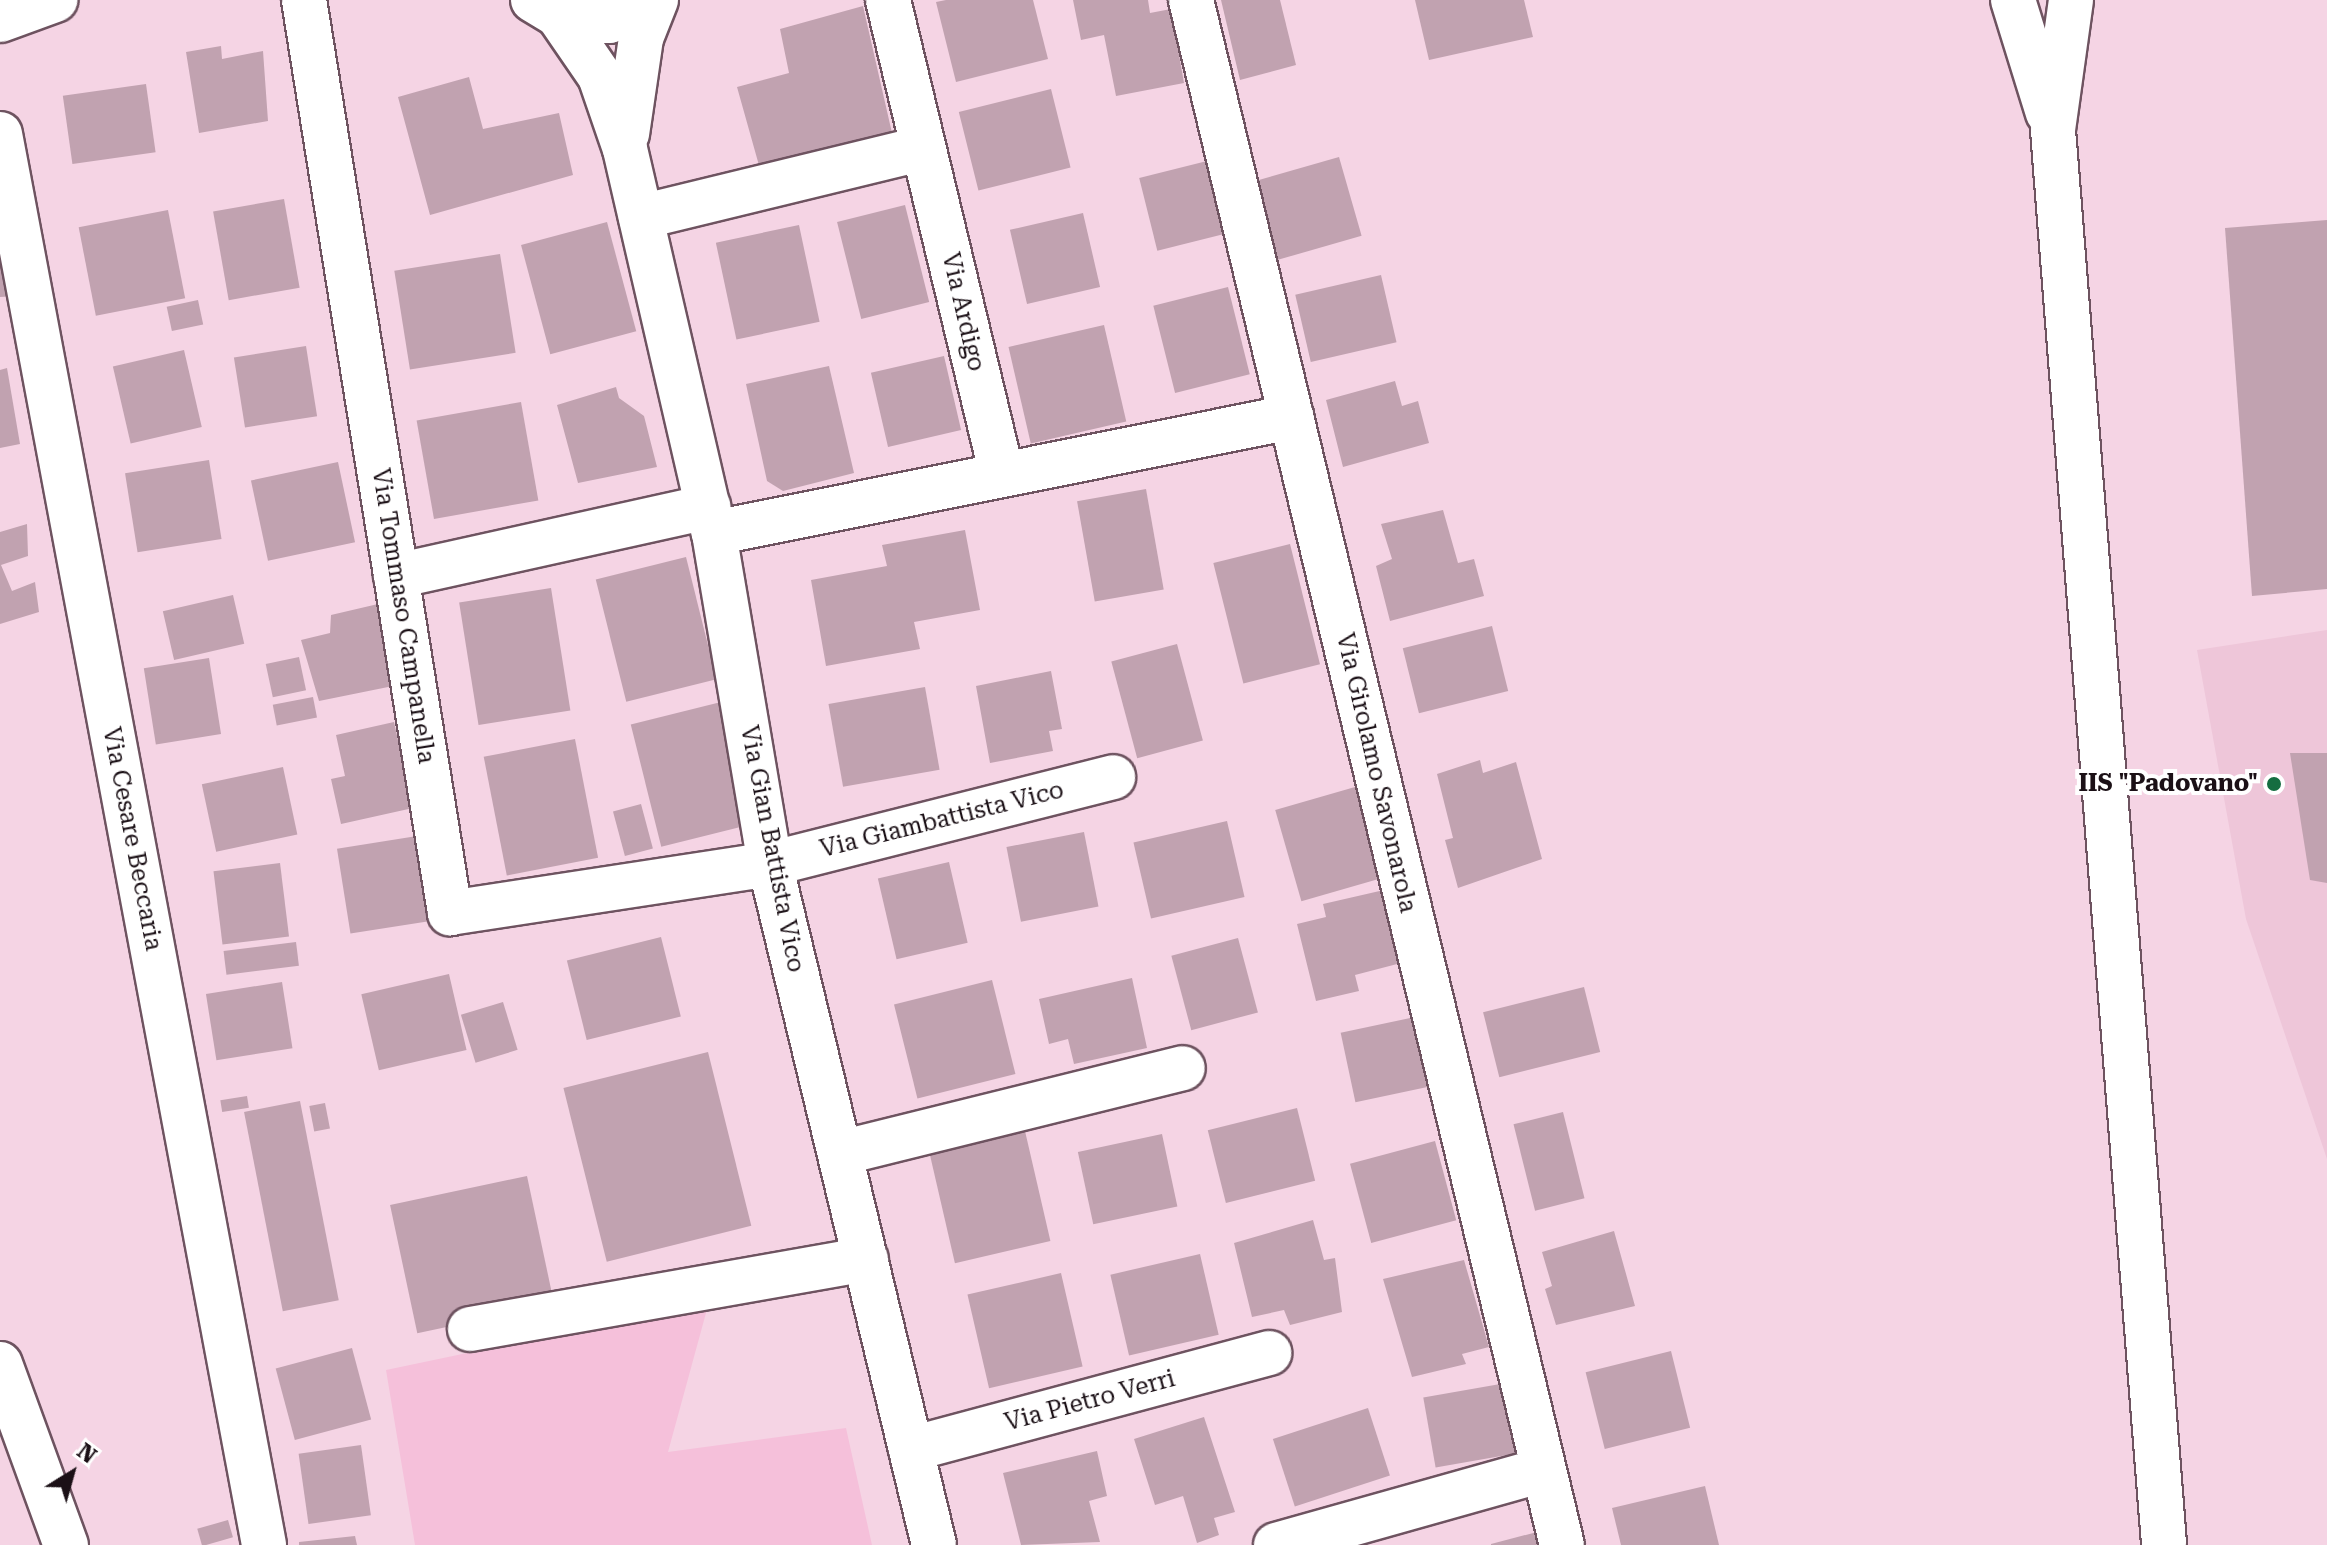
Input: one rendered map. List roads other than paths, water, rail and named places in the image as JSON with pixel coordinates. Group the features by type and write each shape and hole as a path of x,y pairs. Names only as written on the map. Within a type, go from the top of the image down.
{"street":[{"path":"0,20 55,0"},
{"name":"Via Tommaso Campanella","path":"304,0 450,913 770,864"},
{"path":"545,8 609,21 655,0"},
{"name":"Via Gian Battista Vico","path":"625,149 641,38 655,0"},
{"name":"Via Ardigo","path":"888,0 1002,475"},
{"name":"Via Girolamo Savonarola","path":"1191,0 1562,1545"},
{"path":"2013,0 2053,130"},
{"path":"2071,0 2053,130 2164,1545"},
{"name":"Via Gian Battista Vico","path":"545,8 600,76 625,149 711,520 770,864 934,1545"},
{"name":"Via Cesare Beccaria","path":"0,134 264,1545"},
{"path":"641,217 923,148"},
{"path":"396,576 711,520 1002,475 1291,417"},
{"name":"Via Giambattista Vico","path":"770,864 1113,777"},
{"path":"840,1153 1183,1068"},
{"path":"470,1329 866,1259"},
{"name":"Via Pietro Verri","path":"911,1449 1269,1353"},
{"path":"0,1364 66,1545"},
{"path":"1276,1545 1543,1470"}],"place":[{"name":"IIS \"Padovano\"","path":"2274,784"}]}
